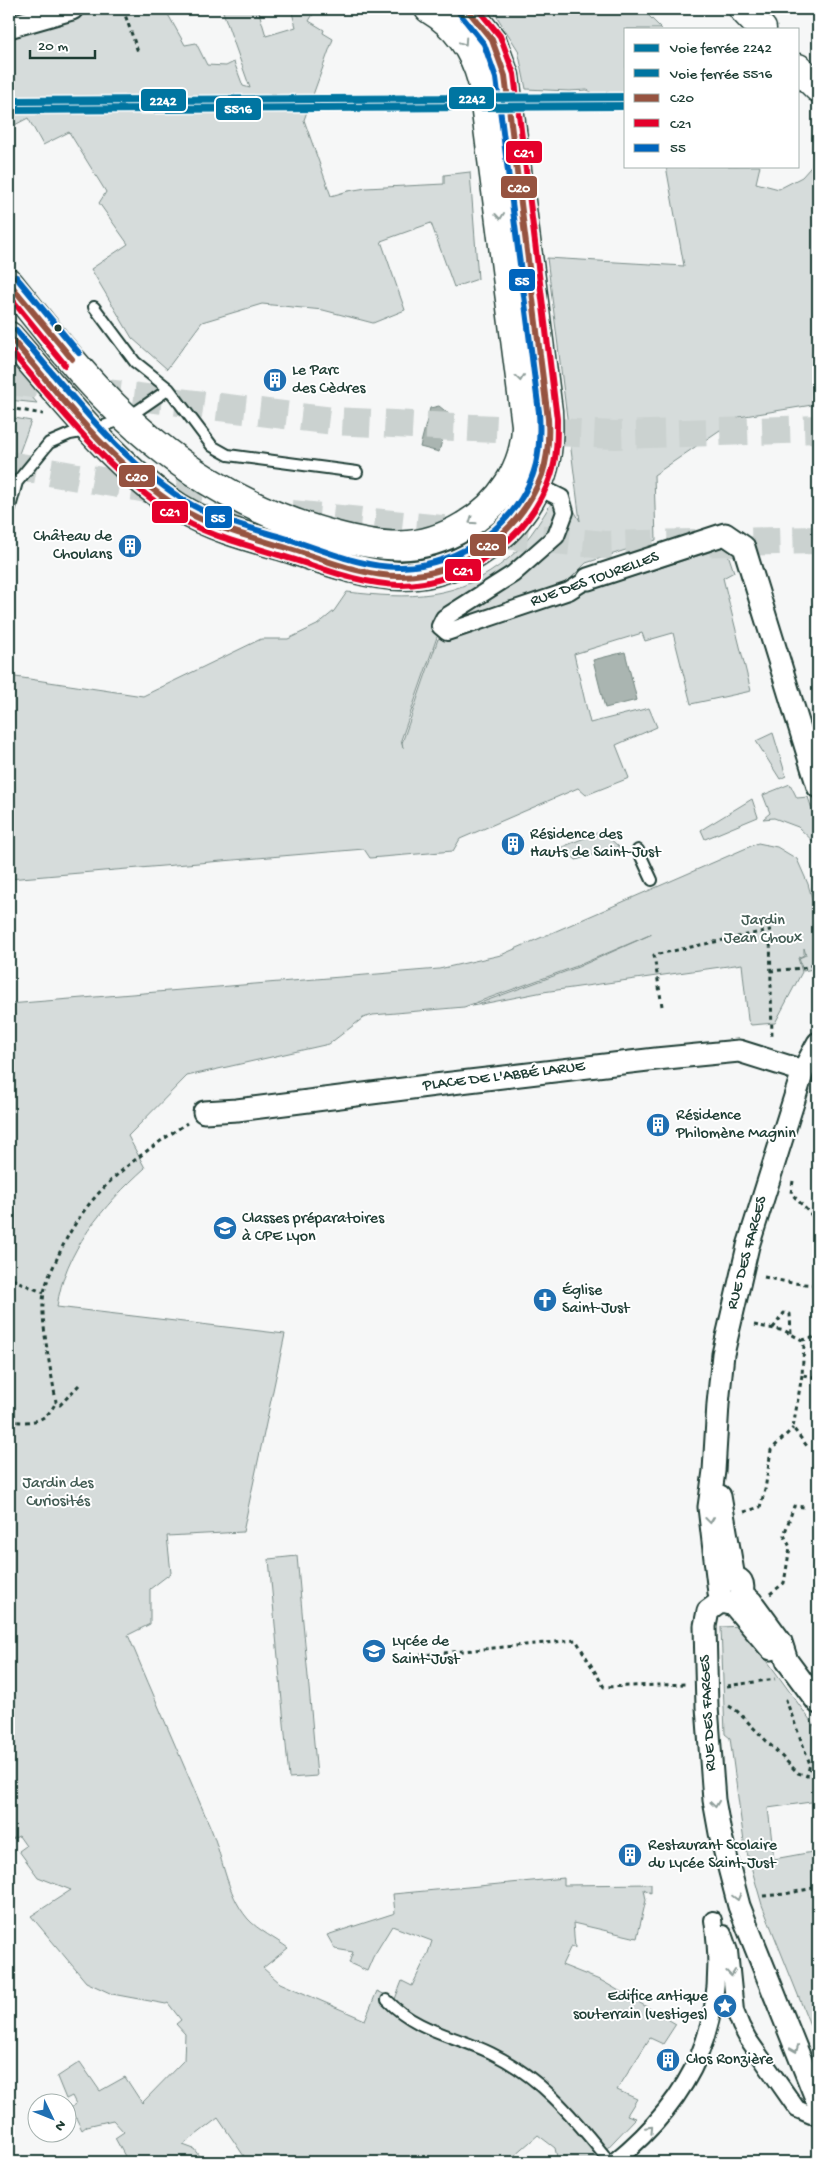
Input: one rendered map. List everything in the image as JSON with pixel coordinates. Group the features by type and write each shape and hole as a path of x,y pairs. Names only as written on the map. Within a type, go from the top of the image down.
{"main road":[{"path":"9,283 100,393 187,469 238,499 311,529 385,546 412,546 439,539 472,522 503,491 521,457 526,436 526,424 486,101 480,70 472,52 455,30 429,9"},
{"path":"9,336 92,430 152,487 176,506 195,516 237,533 355,568 401,576 430,572 455,565 470,558 491,544 515,520 542,475 549,444 548,410 505,76 492,40 467,9"},
{"path":"743,9 761,28"},
{"path":"800,70 818,88"}],"street":[{"path":"9,27 72,9"},
{"name":"RUE DES TOURELLES","path":"536,486 562,498 565,512 556,536 513,574 444,618 440,626 447,632 569,591 588,579 726,534 744,547 818,787"},
{"name":"RUE DES FARGES","path":"818,1042 803,1071 741,1274 724,1354 718,1404 714,1472 709,1507 730,1592 708,1611 705,1626 707,1707 714,1800 720,1833 739,1906 818,2103"},
{"name":"PLACE DE L'ABBÉ LARUE","path":"204,1112 237,1110 656,1058 739,1051 803,1071"},
{"path":"730,1592 775,1653 787,1660 818,1703"},
{"path":"609,2158 652,2127 679,2094 704,2044 713,2015 717,1985 717,1948 714,1927 723,1934 729,1951 735,2011 748,2039 797,2108 810,2115 818,2112"}],"lane":[{"path":"94,307 135,362 169,389 212,446 228,455 357,472"},
{"path":"9,511 17,482 49,443 70,434 92,430 127,418 169,389"},
{"path":"638,850 652,880"},
{"path":"387,2000 410,2020 490,2053 532,2078 568,2110 609,2158"}],"path":[{"path":"123,9 138,52"},
{"path":"9,408 49,417"},
{"path":"662,1006 654,955 770,930 772,1039 778,1040"},
{"path":"770,971 803,968 818,964"},
{"path":"9,1420 38,1421 50,1414 56,1402 46,1340 44,1293 67,1237 78,1218 94,1197 139,1156 204,1112"},
{"path":"794,1176 791,1193 818,1222"},
{"path":"764,1277 792,1283 818,1285"},
{"path":"12,1279 44,1293"},
{"path":"772,1328 784,1313 790,1314 791,1334"},
{"path":"754,1324 791,1334 802,1340 812,1338 818,1333"},
{"path":"744,1512 760,1507 766,1490 771,1450 793,1428 802,1375 804,1346 802,1340"},
{"path":"802,1375 815,1377"},
{"path":"56,1402 60,1405 79,1385"},
{"path":"793,1428 807,1446"},
{"path":"769,1595 784,1583 790,1547 784,1535 794,1506 804,1507"},
{"path":"412,1656 576,1640 604,1687 693,1684"},
{"path":"726,1687 771,1680"},
{"path":"720,1701 736,1711 798,1774 806,1776 810,1764 786,1700 792,1694"},
{"path":"764,1896 785,1894 818,1886"}],"green space":[{"path":"102,9 165,9 185,45 196,43 207,65 226,66 234,62 243,86 250,88 222,9 258,9 266,36 296,27 291,9 316,9 309,21 324,30 323,33 333,39 304,120 331,196 366,188 444,184 444,175 470,172 478,279 454,287 431,223 381,241 405,310 373,323 323,310 262,304 202,322 167,369 132,338 91,269 128,244 99,203 106,192 69,132 43,145 28,118 9,128 9,37"},
{"path":"492,9 642,9 661,28 624,28 624,107 587,90 526,89 518,50"},
{"path":"818,159 818,404 739,417 654,475 656,540 586,563 569,580 553,589 454,622 437,637 401,740 403,748 402,743 438,639 719,549 728,554 734,572 723,578 751,691 691,704 673,633 645,641 642,633 574,654 590,723 649,708 657,727 616,745 629,778 586,795 578,788 460,839 453,851 370,858 364,849 9,879 9,676 143,696 261,639 288,639 317,625 334,611 347,592 412,596 452,590 471,582 490,572 517,551 538,525 561,487 580,521 547,258 684,266 666,168 760,168 756,183 779,189 802,177"},
{"path":"9,370 37,403 9,400"},
{"path":"9,417 31,421 9,481"},
{"path":"773,733 786,776 780,779 756,741"},
{"path":"790,784 797,798 808,797 818,827 818,846 798,827 774,818 763,819 770,813 763,795"},
{"path":"752,799 758,817 705,839 701,830"},
{"path":"602,831 619,847 576,860 562,847"},
{"path":"758,843 777,847 797,859 808,884 818,920 818,968 803,971 799,958 806,955 804,948 804,955 798,958 802,972 775,1023 751,1025 748,1020 742,964 543,992 472,1006 578,967 652,934 577,966 464,1007 373,1015 363,1018 329,1044 187,1076 128,1136 145,1168 115,1197 88,1230 68,1267 61,1286 57,1307 285,1334 243,1532 167,1536 171,1573 150,1589 150,1624 128,1635 214,1836 234,1897 252,1923 288,1948 263,1968 280,1983 365,2020 377,1991 395,1999 402,1981 412,1986 432,1941 392,1926 373,1957 367,1971 349,1963 353,1952 335,1949 327,1935 395,1913 393,1894 564,1878 564,1885 651,1884 651,1893 644,1889 646,1900 637,1938 573,1923 575,1948 571,1946 562,1965 602,1981 676,2024 663,2044 650,2038 617,2090 637,2099 627,2115 636,2118 594,2162 558,2162 555,2148 538,2135 507,2162 248,2162 218,2118 183,2145 194,2149 203,2162 133,2162 130,2159 127,2160 115,2138 124,2132 113,2120 87,2126 82,2130 78,2122 78,2094 64,2094 57,2077 80,2062 100,2091 125,2077 142,2103 184,2060 185,2034 176,2024 181,2020 168,2003 112,1994 86,1982 31,1916 71,1890 38,1877 19,1851 26,1846 19,1836 12,1839 9,1834 9,1004 439,969 501,955"},
{"path":"297,1556 317,1776 289,1778 269,1559"},
{"path":"742,1626 818,1731 818,1801 768,1808 774,1859 818,1851 818,2045 762,1905 744,1842 730,1738 725,1734 721,1627"}],"shaded area":[{"path":"439,406 449,414 439,452 420,447 430,408"},
{"path":"625,652 637,700 605,708 593,660"}],"tunnel":[{"path":"9,381 333,421 616,435 818,429"},
{"path":"9,465 251,507"},
{"path":"291,514 605,545 818,540"}],"rail line":[{"name":"2242","path":"9,101 624,97"},
{"name":"5516","path":"9,110 624,106"}],"transit line":[{"name":"C20","path":"9,336 67,405 130,471 178,507 203,520 341,566 385,575 423,574 446,568 467,559 486,547 504,532 532,496 546,461 548,419 505,76 492,40 467,9"},
{"name":"C21","path":"9,349 85,438 127,479 173,514 199,528 226,539 339,574 384,584 424,583 448,577 471,567 492,554 512,537 528,518 541,498 551,475 554,461 557,419 514,74 500,36 478,9"},
{"name":"55","path":"16,330 93,421 135,463 182,499 207,513 343,557 386,567 423,565 445,559 466,550 485,537 517,505 528,485 537,458 539,412 496,78 484,44 460,14"},
{"name":"55","path":"16,277 79,353"},
{"name":"C20","path":"9,283 72,359"},
{"name":"C21","path":"9,296 65,365"}],"place":[{"name":"Le Parc des Cèdres","path":"275,380"},
{"name":"Château de Choulans","path":"130,546"},
{"name":"Résidence des Hauts de Saint-Just","path":"513,844"},
{"name":"Résidence Philomène Magnin","path":"658,1125"},
{"name":"Classes préparatoires à CPE Lyon","path":"225,1228"},
{"name":"Église Saint-Just","path":"545,1300"},
{"name":"Lycée de Saint-Just","path":"374,1651"},
{"name":"Restaurant Scolaire du Lycée Saint-Just","path":"630,1855"},
{"name":"Edifice antique souterrain (vestiges)","path":"725,2006"},
{"name":"Clos Ronzière","path":"668,2060"}],"park label":[{"name":"Jardin Jean Choux","path":"763,930"},
{"name":"Jardin des Curiosités","path":"58,1493"}]}
